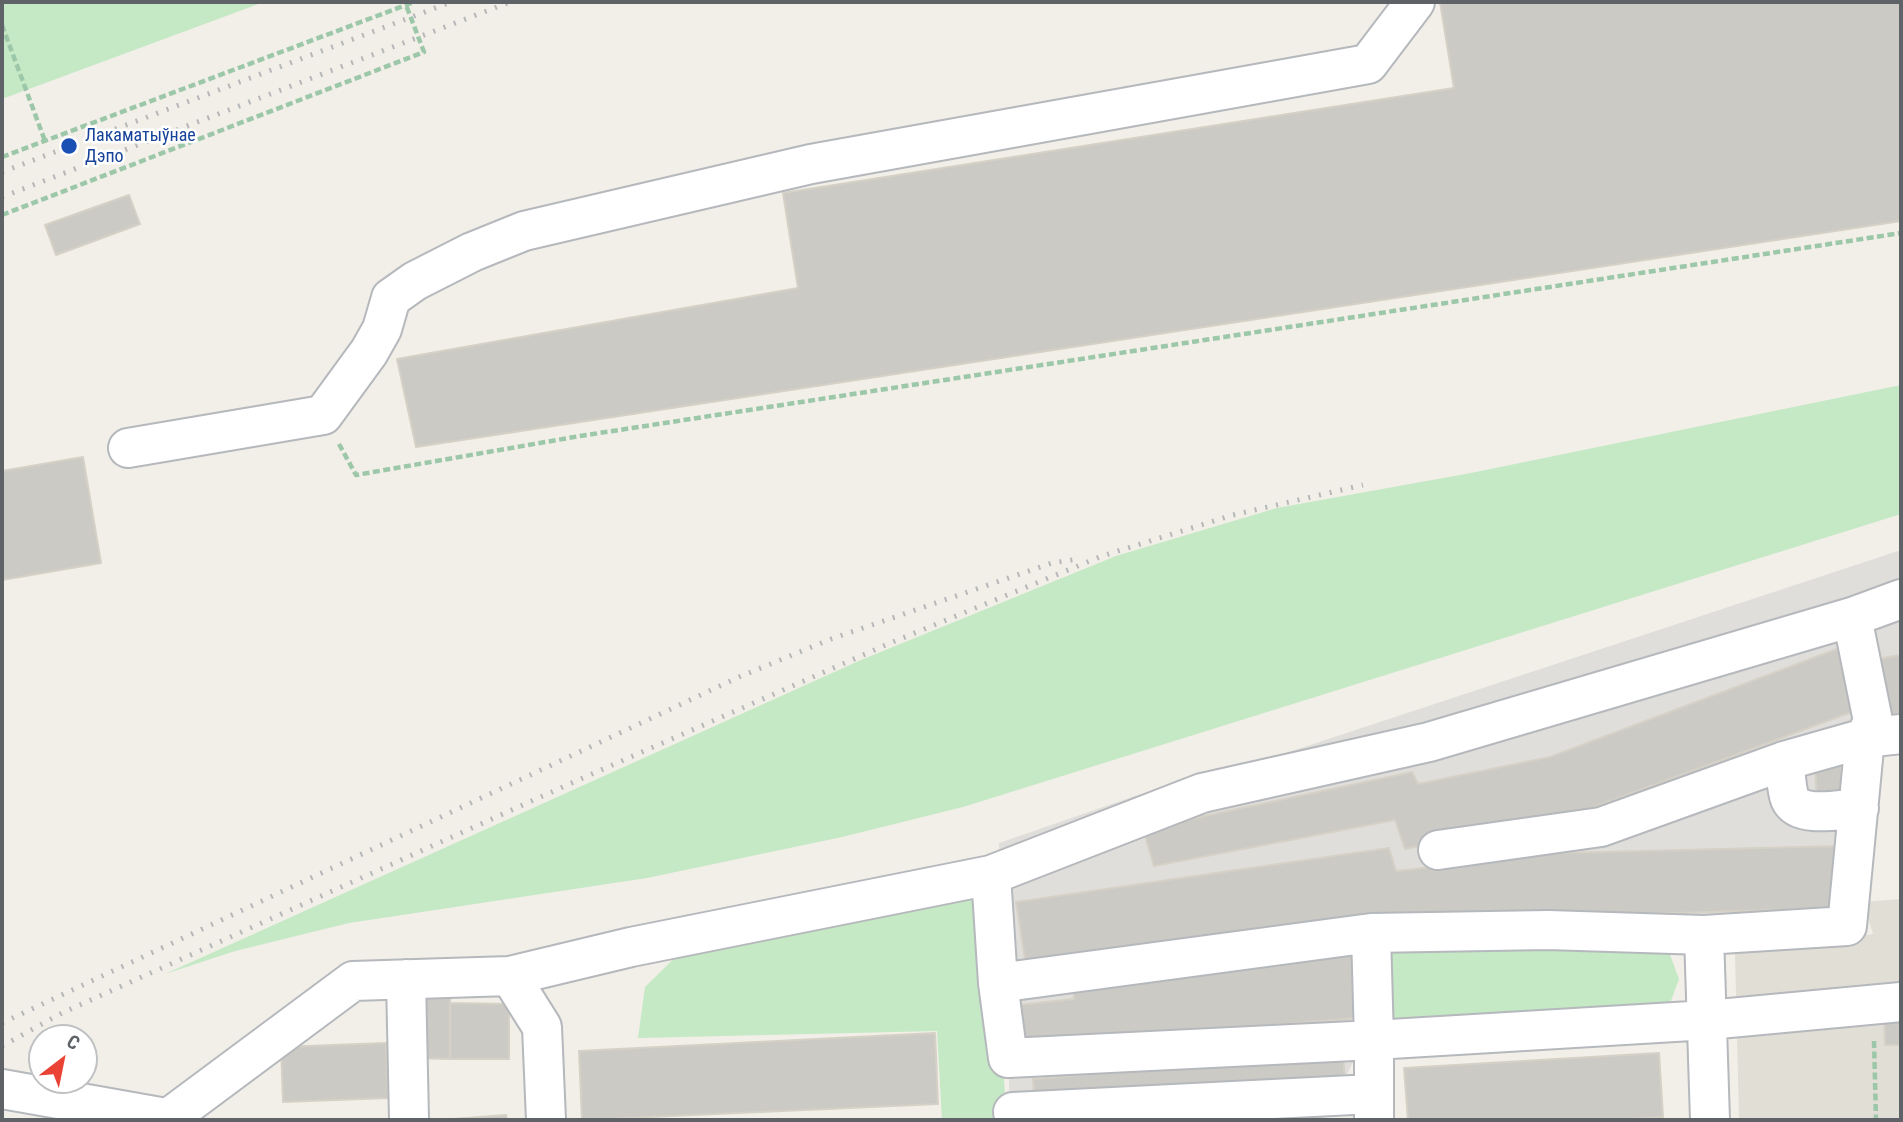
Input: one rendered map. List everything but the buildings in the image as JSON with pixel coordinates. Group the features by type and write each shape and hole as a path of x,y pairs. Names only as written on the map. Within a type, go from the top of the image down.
{"lane":[{"path":"128,448 323,415 382,329 391,298 415,281 472,251 524,231 811,164 1368,64 1415,2"},
{"path":"2,1088 171,1120 353,981 510,976 631,947 991,875 1202,793 1429,742 1852,617 1901,599"},
{"path":"1852,617 1873,721 1883,736"},
{"path":"1438,850 1601,827 1784,761 1883,736"},
{"path":"998,983 1371,933 1548,930 1704,935 1847,926 1859,808 1883,736"},
{"path":"1784,761 1790,799 1797,807 1806,811 1859,808"},
{"path":"991,875 998,983 1013,1116 1373,1107 1371,933"},
{"path":"1704,935 1710,1120"},
{"path":"510,976 542,1027 546,1120"},
{"path":"406,979 409,1120"},
{"path":"1008,1058 1708,1020 1887,1002"}],"path":[{"path":"2,157 414,2"},
{"path":"2,215 424,52 406,5"},
{"path":"2,24 45,141"},
{"path":"323,415 356,475 594,433 1901,233"},
{"path":"1876,1120 1887,1002"}],"shaded area":[{"path":"1901,550 1901,752 1872,755 1861,946 1415,930 1344,1081 1010,1107 999,843 1135,796 1289,752"},
{"path":"1901,899 1901,1120 1739,1120 1735,953 1873,934 1863,902"}],"green space":[{"path":"2,2 264,2 2,99"},
{"path":"1901,385 1901,514 963,807 842,837 647,878 349,923 235,951 165,974 861,660 1116,556 1277,508 1471,473"},
{"path":"998,883 998,983 1006,1112 1321,1090 1324,1120 942,1120 937,1031 638,1038 645,987 696,937"},
{"path":"1383,941 1669,952 1679,979 1669,1006 1388,1024"}],"railway":[{"path":"2,172 451,2"},
{"path":"2,197 510,2"},
{"path":"2,1046 62,1013 576,781 888,644 1102,556 1233,515 1363,485"},
{"path":"2,1023 739,677 831,639 1052,563 1078,559"}],"place":[{"name":"Лакаматыўнае Дэпо","path":"69,146"}]}
